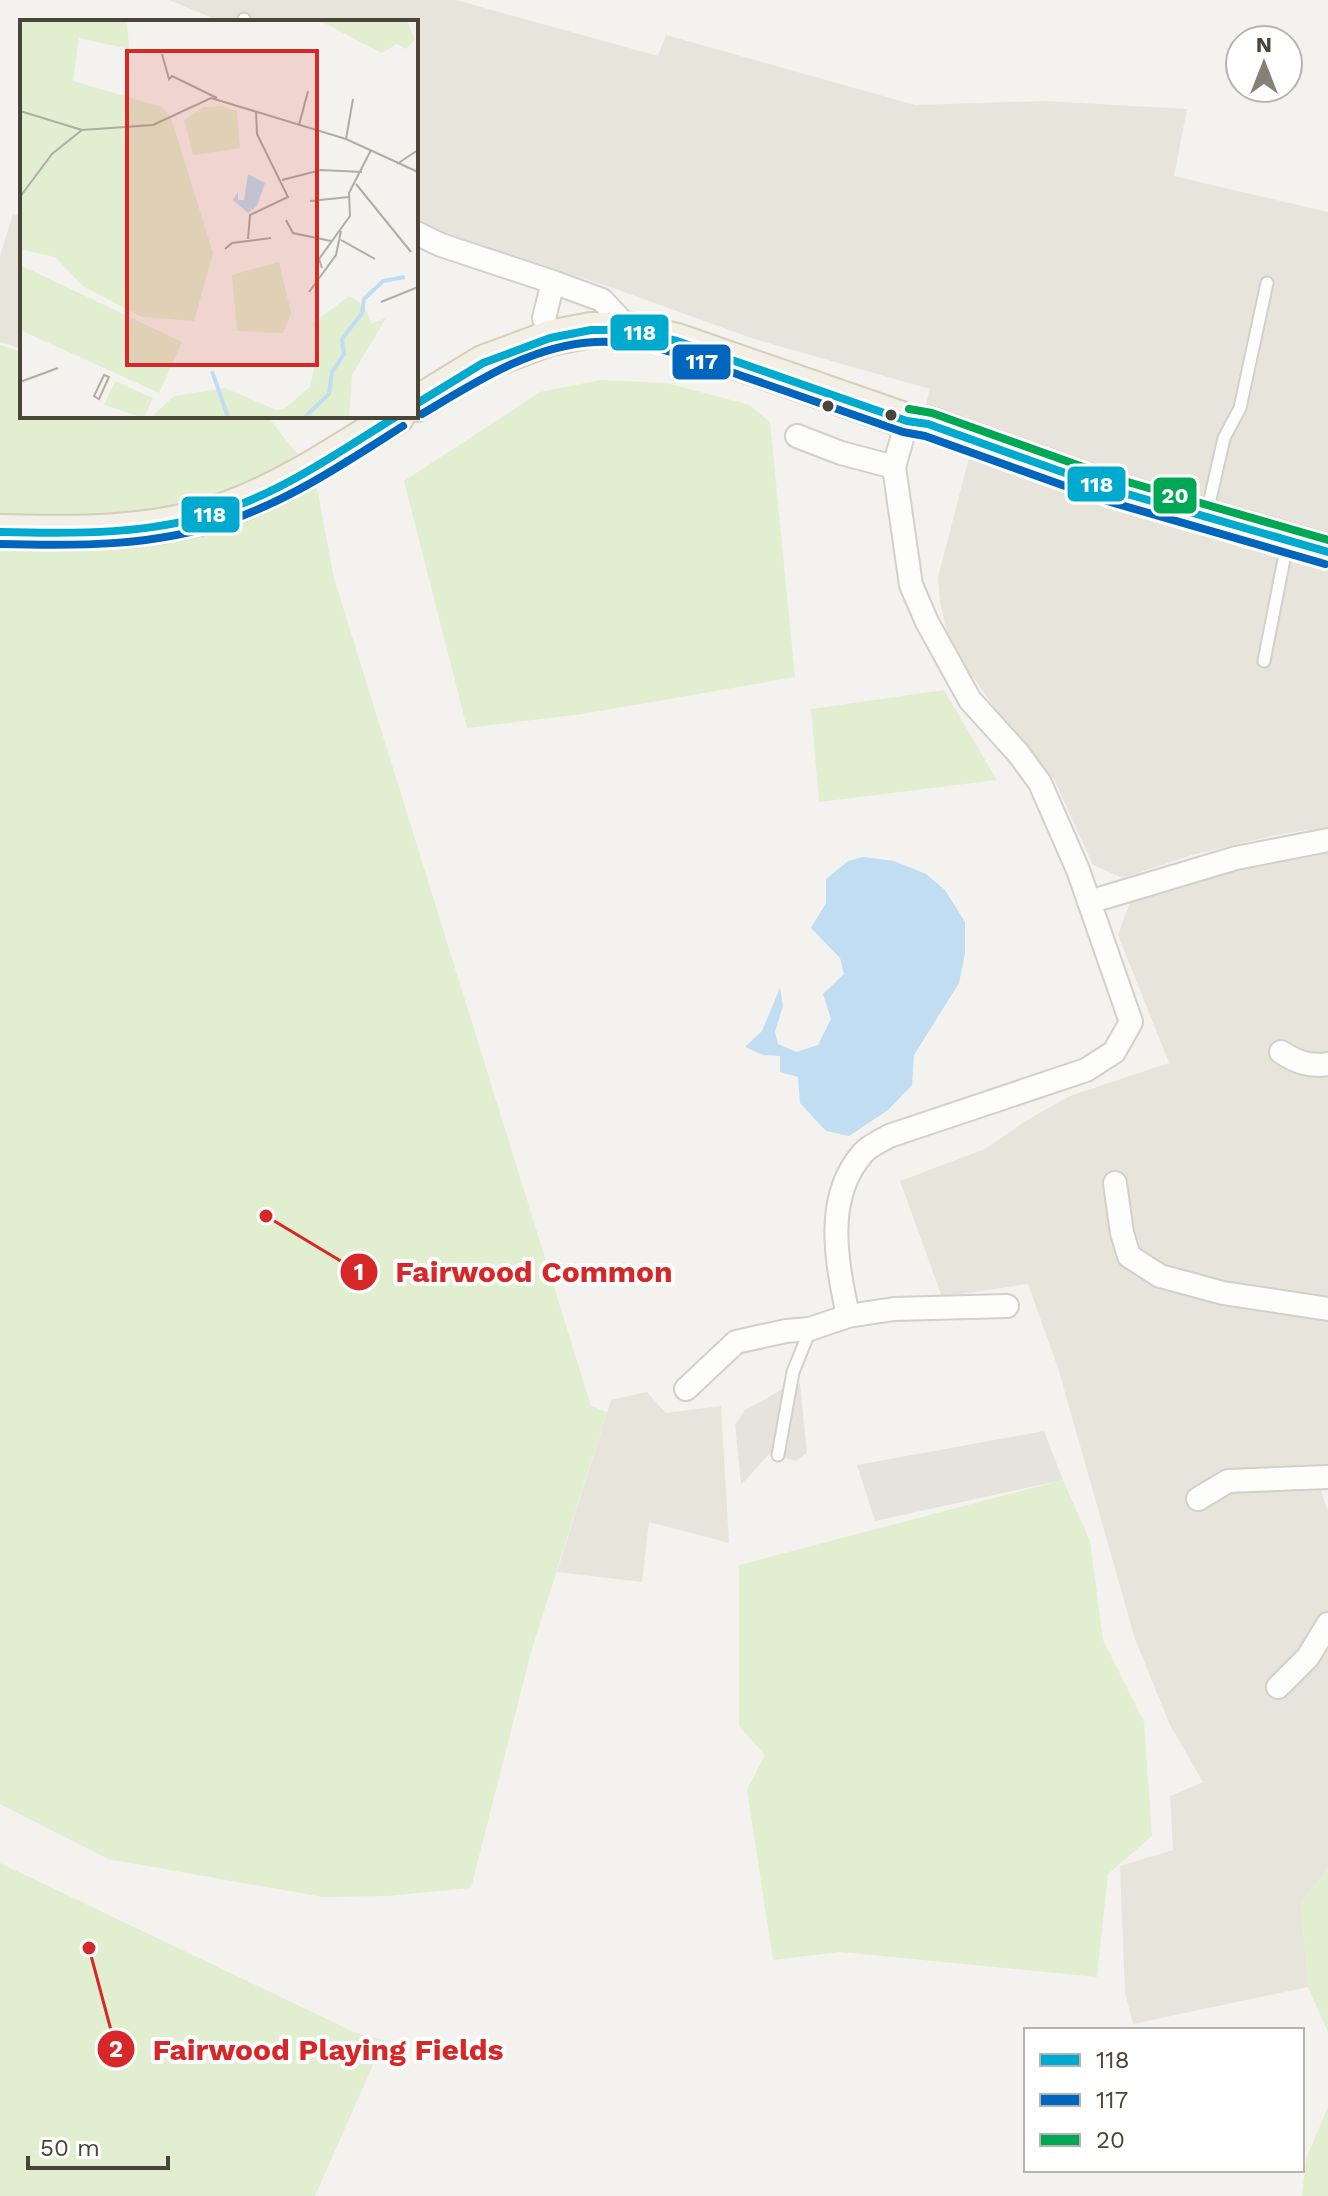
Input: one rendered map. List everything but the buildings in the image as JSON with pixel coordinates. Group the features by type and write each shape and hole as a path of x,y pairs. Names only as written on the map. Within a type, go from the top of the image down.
{"main road":[{"path":"418,403 483,363 550,338 591,330 630,330 677,341 907,421 928,424 1110,489 1328,552"},
{"path":"0,532 121,531 224,511 310,470 394,418"}],"street":[{"path":"418,234 441,245 602,300 630,330"},
{"path":"550,338 544,318 553,282"},
{"path":"848,1316 838,1267 836,1217 846,1177 864,1151 889,1136 1086,1070 1114,1052 1131,1022 1089,902 1040,783 1018,753 970,700 927,622 911,585 894,467 907,421"},
{"path":"797,436 841,453 894,467"},
{"path":"1089,902 1236,858 1328,840"},
{"path":"1281,1052 1307,1064 1328,1064"},
{"path":"1115,1183 1122,1233 1129,1256 1160,1276 1223,1293 1328,1309"},
{"path":"686,1389 736,1342 810,1329 848,1316 894,1309 1007,1306"},
{"path":"1198,1499 1228,1481 1328,1477"},
{"path":"1278,1687 1308,1657 1328,1624"}],"lane":[{"path":"1206,516 1224,438 1240,408 1267,283"},
{"path":"1264,661 1288,539"},
{"path":"778,1455 793,1372 810,1329"}],"shaded area":[{"path":"169,0 456,0 658,56 666,35 915,105 1046,101 1187,109 1174,176 1328,212 1328,537 923,414 930,389 754,339 613,288 418,224 418,20 217,20"},
{"path":"13,214 20,216 20,348 0,342 0,256"},
{"path":"969,458 1328,571 1328,827 1276,835 1192,855 1123,878 1093,865 1054,779 1011,732 949,642 938,577"},
{"path":"1328,853 1328,1464 1321,1492 1328,1511 1328,1868 1301,1903 1308,1987 1133,2024 1125,1993 1120,1866 1173,1850 1170,1796 1203,1782 1170,1725 1135,1639 1058,1368 1028,1284 942,1297 900,1181 985,1149 1070,1096 1169,1063 1118,935 1130,902 1241,869"},
{"path":"800,1384 807,1453 796,1461 770,1453 741,1485 735,1425 745,1410 786,1387"},
{"path":"647,1392 666,1413 721,1406 729,1543 649,1522 642,1582 557,1572 611,1400"},
{"path":"1044,1431 1063,1480 875,1521 857,1465"}],"green space":[{"path":"0,345 20,351 20,418 269,418 310,470 318,493 334,578 591,1406 607,1412 531,1652 471,1888 387,1896 323,1897 108,1859 0,1804"},
{"path":"601,380 666,383 750,405 770,422 795,677 583,714 467,728 404,481 540,392"},
{"path":"944,690 997,780 819,802 811,709"},
{"path":"1063,1480 1090,1541 1103,1640 1144,1722 1152,1836 1108,1874 1097,1977 840,1952 773,1960 747,1790 765,1755 739,1726 739,1565"},
{"path":"0,1863 354,2032 384,2040 315,2196 0,2196"},
{"path":"1328,1868 1328,2032 1308,1987 1301,1903"},
{"path":"1328,2107 1328,2196 1302,2196 1306,2159"}],"water":[{"path":"863,857 894,861 926,874 945,890 965,922 965,953 959,983 914,1055 912,1085 888,1110 849,1136 826,1131 800,1103 798,1077 780,1072 780,1056 763,1055 745,1047 762,1031 780,988 783,1006 775,1032 778,1044 796,1052 818,1045 831,1019 823,994 844,974 840,958 811,928 826,903 826,879 848,861"}],"transit line":[{"name":"118","path":"418,403 483,363 550,338 591,330 630,330 677,341 907,421 928,424 1110,489 1328,552"},
{"name":"117","path":"422,414 504,368 549,350 595,342 634,344 692,358 1107,501 1325,564"},
{"name":"20","path":"909,409 932,413 1114,478 1328,540"},
{"name":"118","path":"0,532 114,531 198,518 270,491 314,468 394,418"},
{"name":"117","path":"0,544 117,543 203,529 254,511 298,490 403,426"}],"place":[{"name":"Fairwood Common","path":"266,1216"},
{"name":"Fairwood Playing Fields","path":"89,1948"}]}
